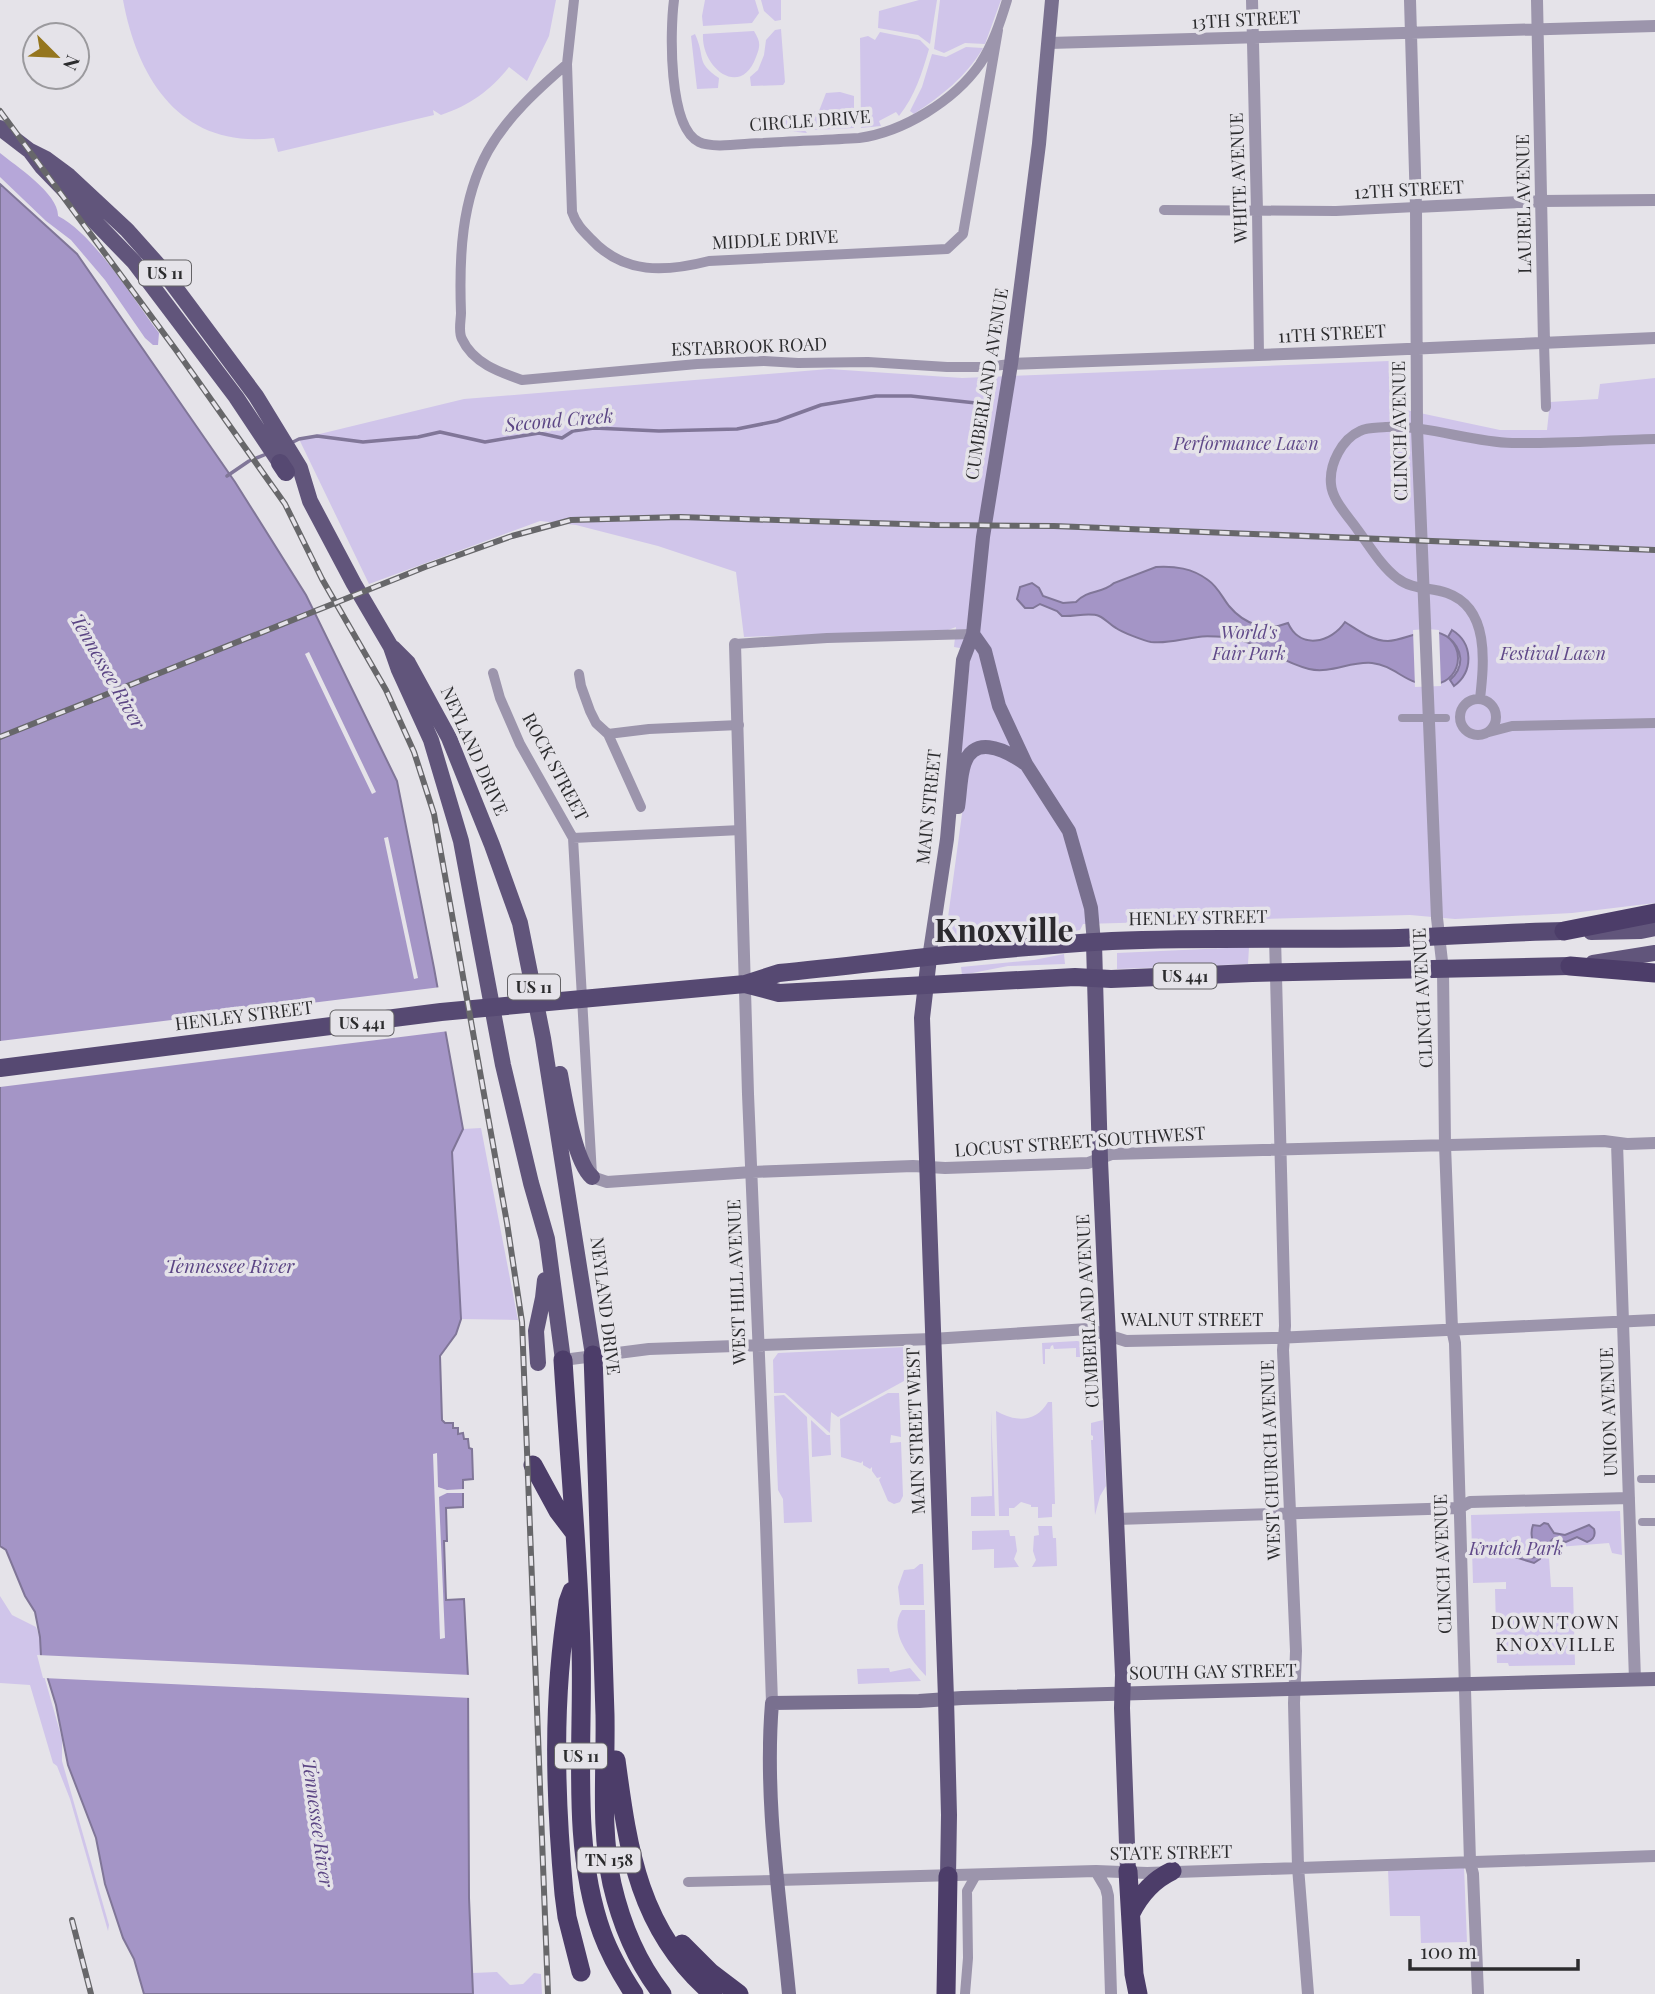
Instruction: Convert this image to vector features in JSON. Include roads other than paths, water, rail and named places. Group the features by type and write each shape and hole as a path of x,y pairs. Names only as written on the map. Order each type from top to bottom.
{"highway":[{"path":"1564,931 1655,914"},
{"name":"HENLEY STREET","path":"0,1068 441,1012 745,984 779,973 999,949 1275,937 1438,936 1564,931"},
{"name":"HENLEY STREET","path":"745,984 779,993 1075,977 1094,979 1570,966"},
{"path":"1570,966 1655,973"},
{"name":"NEYLAND DRIVE","path":"593,1355 605,1715 604,1817 611,1881 629,1939 662,1994"},
{"name":"NEYLAND DRIVE","path":"563,1360 581,1647 583,1822 590,1891 602,1935 634,1994"},
{"path":"533,1465 558,1511 575,1533"},
{"path":"577,1576 568,1602 561,1643 556,1741 564,1894 569,1926 582,1972"},
{"name":"US 11","path":"605,1715 614,1751 626,1834 640,1885 664,1939 680,1961 713,1994"},
{"path":"1128,1871 1134,1973 1138,1994"},
{"path":"1131,1913 1142,1895 1172,1871"},
{"path":"947,1994 948,1876"},
{"path":"640,1885 657,1914 680,1942 710,1972 739,1994"},
{"name":"US 11","path":"602,1935 608,1970 621,1994"}],"main road":[{"name":"CUMBERLAND AVENUE","path":"1052,0 1011,364 983,537 973,635 985,651 999,706 1026,764 1069,831 1091,908 1107,1336 1117,1519 1128,1871"},
{"name":"NEYLAND DRIVE","path":"0,128 30,151 42,167 134,262 266,427 391,647 431,740 461,841 503,1065 547,1239 563,1360"},
{"name":"MAIN STREET","path":"925,985 947,839 963,660 973,635"},
{"name":"NEYLAND DRIVE","path":"391,647 408,663 449,738 492,845 525,942 550,1075 593,1355"},
{"name":"CUMBERLAND AVENUE","path":"947,839 956,817 967,757 977,749 994,747 1009,752 1026,764"},
{"name":"HENLEY STREET","path":"1564,931 1642,931 1655,928"},
{"path":"525,942 542,980 565,1103 582,1163 592,1177"},
{"name":"HENLEY STREET","path":"1570,966 1655,953"},
{"name":"MAIN STREET WEST","path":"925,985 922,1018 946,1699 948,1876"},
{"path":"538,1363 536,1331 545,1282 542,1262 547,1239"},
{"name":"SOUTH GAY STREET","path":"772,1703 1655,1679"},
{"name":"WEST HILL AVENUE","path":"772,1703 770,1771 789,1994"}],"street":[{"name":"MIDDLE DRIVE","path":"574,0 567,64 572,212 577,223 598,247 620,261 640,268 659,270 709,261 947,248 963,234 998,30"},
{"name":"CIRCLE DRIVE","path":"674,0 671,32 680,119 692,137 704,144 859,138 892,130 928,112 949,96 979,66 998,30 1007,0"},
{"name":"WHITE AVENUE","path":"1252,0 1259,355"},
{"name":"CLINCH AVENUE","path":"1410,0 1416,207 1419,498 1438,936 1443,970 1445,1145 1452,1329 1455,1343 1470,1862 1473,1874 1478,1994"},
{"name":"LAUREL AVENUE","path":"1536,0 1546,407"},
{"name":"13TH STREET","path":"1049,43 1655,26"},
{"name":"ESTABROOK ROAD","path":"567,64 511,120 489,149 477,174 468,203 459,272 460,338 477,358 497,371 522,380 697,364 764,361 867,362 947,367 1011,364"},
{"name":"12TH STREET","path":"1164,210 1336,211 1541,201 1655,200"},
{"name":"11TH STREET","path":"1011,364 1655,338"},
{"path":"1480,699 1482,652 1477,618 1469,608 1446,592 1416,588 1395,578 1340,506 1331,482 1335,460 1344,443 1369,428 1417,428 1509,443 1655,439"},
{"path":"735,644 827,638 973,635"},
{"name":"WEST HILL AVENUE","path":"735,644 772,1703"},
{"name":"ROCK STREET","path":"493,673 500,698 520,744 573,838"},
{"path":"579,674 590,711 608,734 641,807"},
{"path":"1525,727 1507,720 1493,706 1480,699 1466,704 1460,715 1463,727 1472,734 1483,735 1504,727 1525,727 1655,723"},
{"path":"1489,732 1497,717 1493,706"},
{"path":"1402,718 1446,718"},
{"path":"608,734 649,729 738,725"},
{"path":"592,1177 573,838 741,830"},
{"name":"WEST CHURCH AVENUE","path":"1275,937 1289,1513 1294,1582 1298,1867 1307,1987"},
{"name":"LOCUST STREET SOUTHWEST","path":"592,1177 607,1182 752,1172 1088,1163 1112,1154 1282,1148 1604,1141 1655,1143"},
{"name":"UNION AVENUE","path":"1617,1143 1635,1680"},
{"name":"WALNUT STREET","path":"563,1360 640,1349 932,1339 1088,1329 1126,1341 1284,1338 1655,1320"},
{"path":"1641,1479 1655,1479"},
{"path":"1117,1519 1459,1508 1470,1502 1629,1498"},
{"path":"1642,1522 1655,1522"},
{"name":"STATE STREET","path":"688,1882 1096,1871 1147,1873 1655,1856"},
{"path":"1096,1871 1108,1896 1111,1994"},
{"path":"965,1994 968,1958 967,1891 976,1875"}],"water":[{"name":"Tennessee River","path":"0,184 77,254 235,482 306,595 397,781 463,1129 452,1152 461,1319 456,1334 440,1356 442,1420 445,1423 453,1423 453,1428 458,1428 458,1434 463,1433 464,1439 468,1439 469,1448 472,1449 473,1479 463,1480 463,1507 446,1508 447,1541 444,1541 446,1600 464,1599 468,1677 469,1898 473,1994 144,1994 134,1959 123,1938 105,1884 96,1838 68,1765 56,1705 41,1656 35,1612 25,1596 6,1550 0,1546"},
{"path":"1156,567 1190,570 1211,583 1241,618 1256,625 1272,627 1288,623 1293,632 1308,640 1324,639 1345,622 1365,635 1382,641 1427,632 1443,634 1456,648 1456,667 1445,681 1436,684 1417,683 1389,668 1372,663 1325,670 1309,669 1236,639 1205,636 1151,642 1123,632 1099,616 1062,616 1040,604 1025,608 1017,599 1020,587 1032,583 1039,588 1043,596 1063,603 1076,602 1085,595"},
{"path":"1452,630 1464,642 1468,657 1465,673 1454,686 1450,680 1458,669 1460,658 1457,647 1448,637"},
{"path":"1548,1524 1554,1533 1565,1535 1589,1525 1594,1529 1594,1536 1587,1542 1577,1537 1566,1542 1553,1539 1541,1550 1540,1559 1534,1563 1506,1557 1497,1551 1500,1542 1505,1540 1522,1555 1535,1557 1538,1554 1532,1540 1533,1525 1540,1526"}],"waterway":[{"name":"Second Creek","path":"289,444 317,436 363,442 418,437 440,432 485,442 539,433 562,438 573,431 594,428 659,431 737,429 777,421 821,405 876,396 911,396 976,403"},
{"name":"Second Creek","path":"227,476 249,461 269,453"}],"railway":[{"path":"0,111 176,350 285,504 322,579 386,690 414,752 434,814 507,1223 522,1322 548,1994"},
{"path":"0,737 425,567 512,536 571,520 680,517 1054,526 1655,550"},
{"path":"72,1920 91,1994"}],"district":[{"name":"Knoxville","path":"1004,931"},
{"name":"DOWNTOWN KNOXVILLE","path":"1556,1633"}],"park label":[{"name":"Performance Lawn","path":"1246,444"},
{"name":"World's Fair Park","path":"1249,643"},
{"name":"Festival Lawn","path":"1553,654"},
{"name":"Krutch Park","path":"1516,1549"}]}
